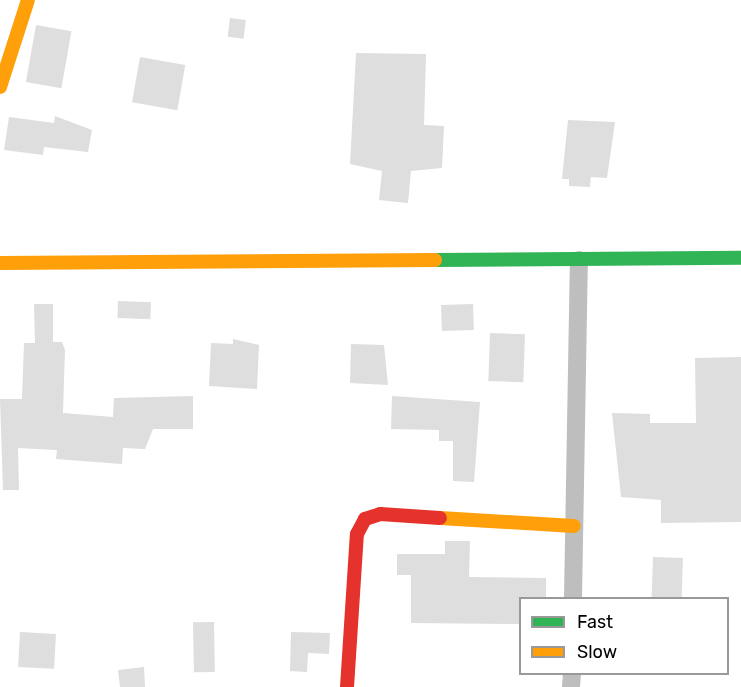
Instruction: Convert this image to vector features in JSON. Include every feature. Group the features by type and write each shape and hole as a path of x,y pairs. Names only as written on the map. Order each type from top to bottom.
{"street":[{"path":"0,87 28,0"},
{"path":"0,263 741,258"},
{"path":"573,597 579,260"},
{"path":"347,687 357,534 365,519 380,514 574,526"}],"building":[{"path":"230,18 246,20 244,39 228,37"},
{"path":"36,25 71,31 61,88 26,82"},
{"path":"356,53 426,54 424,125 444,126 442,168 411,171 408,203 379,200 382,171 350,164"},
{"path":"140,57 185,65 177,110 132,102"},
{"path":"55,116 92,130 88,152 44,147 43,155 4,150 9,117 54,123"},
{"path":"568,120 615,122 607,178 591,177 590,187 569,186 569,179 562,179"},
{"path":"118,301 151,302 150,319 117,318"},
{"path":"34,304 53,304 53,342 62,342 65,350 63,413 113,417 114,398 193,396 193,429 153,429 145,449 123,448 122,464 56,459 57,450 18,448 19,490 3,490 0,399 22,399 24,343 35,343"},
{"path":"473,304 474,330 442,331 441,305"},
{"path":"490,333 525,334 523,382 488,381"},
{"path":"233,339 259,345 257,389 209,386 211,343 233,344"},
{"path":"351,344 384,345 388,385 350,383"},
{"path":"741,357 741,522 661,523 661,500 621,497 612,413 650,414 650,423 696,423 695,358"},
{"path":"392,396 480,402 474,482 453,481 453,441 439,441 439,430 391,429"},
{"path":"445,541 470,541 469,577 546,578 546,597 519,597 519,624 411,623 411,575 397,575 397,554 445,554"},
{"path":"653,557 683,558 682,597 652,597"},
{"path":"193,622 214,622 215,672 194,672"},
{"path":"20,632 56,634 54,669 18,667"},
{"path":"291,632 330,633 329,654 308,653 307,672 290,671"},
{"path":"144,667 145,687 120,687 118,670"}],"traffic: fast":[{"path":"435,260 741,258"}],"traffic: slow":[{"path":"0,87 28,0"},
{"path":"0,263 435,260"},
{"path":"440,518 574,526"}],"traffic: jam":[{"path":"347,687 357,534 365,519 380,514 440,518"}]}
